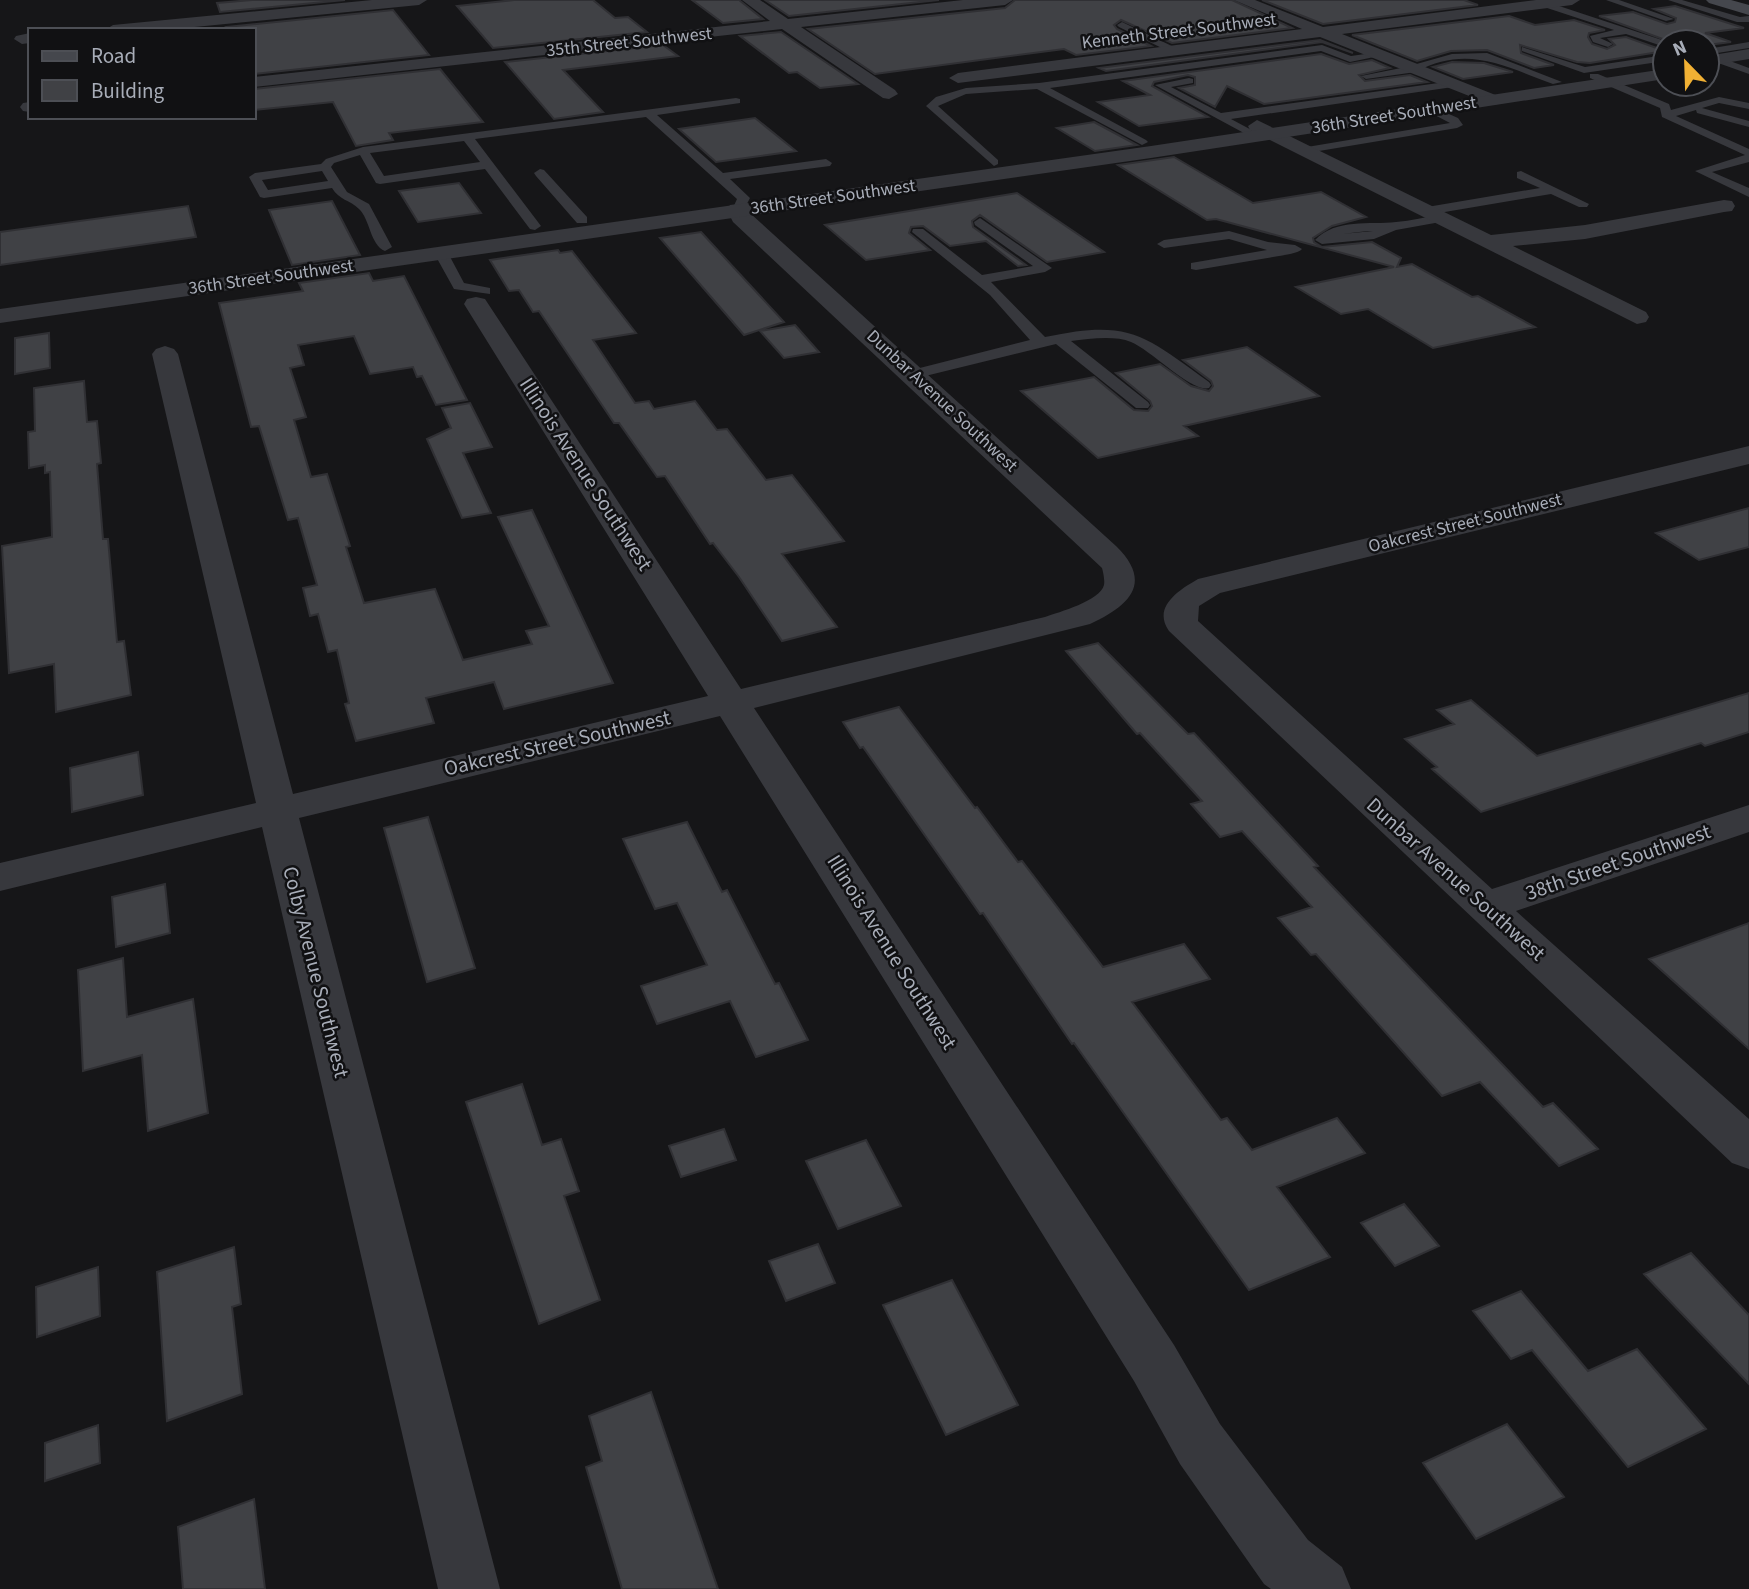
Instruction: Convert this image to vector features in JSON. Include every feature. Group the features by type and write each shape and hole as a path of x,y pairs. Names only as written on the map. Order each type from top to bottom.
{"main road":[{"path":"1714,0 1745,7"}],"street":[{"path":"133,28 419,0"},
{"path":"750,0 889,94"},
{"name":"35th Street Southwest","path":"256,82 1005,0"},
{"path":"1242,0 1379,55 1419,67 1484,97"},
{"name":"Kenneth Street Southwest","path":"958,78 1572,0"},
{"path":"1722,62 1749,54"},
{"name":"36th Street Southwest","path":"0,316 441,253 994,162 1431,109 1557,82 1651,68"},
{"name":"36th Street Southwest","path":"0,301 582,219 741,204 1257,131 1484,97 1596,76 1651,74"},
{"path":"1257,131 1307,150 1637,317"},
{"name":"Dunbar Avenue Southwest","path":"741,204 741,217 1119,568 1121,583 1111,602"},
{"path":"1489,242 1584,232 1724,206"},
{"name":"Illinois Avenue Southwest","path":"481,298 733,703 1154,1363 1200,1444 1286,1562 1320,1589"},
{"name":"Colby Avenue Southwest","path":"165,354 469,1589"},
{"name":"Oakcrest Street Southwest","path":"1184,601 1209,586 1749,455"},
{"name":"Dunbar Avenue Southwest","path":"1184,601 1180,611 1181,624 1749,1149"},
{"name":"Oakcrest Street Southwest","path":"0,877 276,808 733,703 1004,636 1090,613 1111,602"},
{"name":"38th Street Southwest","path":"1487,906 1749,818"}],"lane":[{"path":"1610,0 1669,19"},
{"path":"1672,0 1740,20 1749,19"},
{"path":"1544,4 1651,40"},
{"path":"1122,25 1175,51"},
{"path":"1608,44 1596,40 1595,36 1623,32"},
{"path":"1722,62 1749,45"},
{"path":"994,162 931,106 937,99 960,93 1039,86 1322,48 1350,59"},
{"path":"1525,49 1665,106 1666,115"},
{"path":"1324,62 1379,55"},
{"path":"1419,67 1452,57 1487,56 1557,82"},
{"path":"1469,64 1501,61"},
{"path":"1596,76 1651,62"},
{"path":"1366,76 1419,67 1457,65"},
{"path":"1197,80 1160,85 1219,117 1257,131"},
{"path":"1219,117 1453,84"},
{"path":"1039,86 1142,142"},
{"path":"1666,115 1719,100 1749,106"},
{"path":"335,184 264,194 255,177 325,167 330,161 363,150 736,101"},
{"path":"1691,108 1749,124"},
{"path":"1307,150 1457,125 1454,120 1431,109"},
{"path":"649,113 721,177 741,204"},
{"path":"1666,115 1749,155"},
{"path":"467,137 535,226"},
{"path":"363,150 380,180 487,165"},
{"path":"1749,155 1701,170 1749,193"},
{"path":"721,177 827,163"},
{"path":"325,167 342,194 365,207 385,247"},
{"path":"540,173 582,219"},
{"path":"1521,175 1583,204"},
{"path":"1196,266 1295,249 1347,229 1394,226 1552,190"},
{"path":"979,280 1045,268 980,222"},
{"path":"918,232 995,292 1025,328 1051,341 1142,405"},
{"path":"1164,244 1229,235 1266,246 1295,249"},
{"path":"441,253 459,286 481,298"},
{"path":"912,374 1051,341 1097,335 1129,336 1146,344 1203,386"}],"building":[{"path":"252,0 345,0 220,12 217,3"},
{"path":"514,0 593,0 615,18 628,17 647,32 493,48 457,6"},
{"path":"692,0 739,0 763,19 723,23"},
{"path":"765,0 939,0 789,16"},
{"path":"1015,0 1232,0 1292,28 1172,43 1121,20 1114,25 1117,29 1151,46 1076,55 1064,49 875,74 808,29 1005,8"},
{"path":"1262,0 1464,0 1478,5 1323,24"},
{"path":"1675,6 1744,28 1721,31 1721,28 1651,28 1651,35 1599,16 1633,12 1667,24 1675,22 1676,18 1654,9"},
{"path":"393,10 429,55 256,74 256,28 226,27"},
{"path":"1509,16 1535,25 1574,20 1605,30 1589,33 1592,44 1607,49 1615,45 1609,39 1626,37 1651,46 1651,53 1590,63 1577,62 1520,45 1521,53 1554,65 1534,68 1487,50 1451,51 1417,61 1352,35"},
{"path":"781,32 858,84 820,88 797,72 789,73 740,36"},
{"path":"1320,40 1353,53 1322,42 1106,71 1099,68"},
{"path":"663,45 678,56 563,70 603,112 554,119 505,62"},
{"path":"1321,54 1349,64 1372,60 1390,68 1359,75 1365,81 1410,75 1427,82 1264,104 1227,86 1215,107 1179,88 1195,85 1195,77 1188,75 1154,82 1152,86 1208,117 1139,126 1098,102 1150,95 1123,81"},
{"path":"1452,62 1484,63 1513,72 1463,79 1433,67"},
{"path":"440,69 483,122 389,133 393,140 356,146 333,102 256,110 256,89"},
{"path":"755,118 796,151 716,162 679,129"},
{"path":"1094,122 1137,145 1095,151 1057,128"},
{"path":"1174,157 1253,203 1321,192 1366,217 1332,226 1313,238 1314,242 1322,247 1372,242 1401,258 1397,267 1412,264 1535,327 1433,348 1368,309 1341,314 1296,287 1394,267 1216,219 1207,220 1118,165"},
{"path":"459,183 481,213 418,222 399,191"},
{"path":"1017,193 1104,252 1047,262 980,215 972,221 973,227 1026,265 1018,266 986,241 950,246 923,226 911,227 909,233 930,250 866,260 825,225"},
{"path":"332,201 360,255 292,265 269,210"},
{"path":"188,206 196,237 0,265 0,232"},
{"path":"701,232 784,322 744,335 660,238"},
{"path":"558,250 560,253 572,251 636,333 593,340 635,403 649,401 654,409 695,401 717,430 727,429 766,480 792,475 844,541 782,554 837,627 782,641 739,577 713,543 710,544 665,476 657,477 619,423 614,423 539,311 533,312 519,290 509,291 490,260"},
{"path":"369,273 373,281 404,276 467,400 436,405 422,376 417,377 413,367 370,374 354,336 298,345 304,365 290,368 306,417 294,420 311,477 327,474 350,546 346,547 364,603 435,589 463,660 532,644 526,631 549,626 498,517 532,510 613,683 504,709 494,682 426,698 434,723 356,741 345,704 349,703 337,650 328,652 318,614 310,616 303,588 317,585 298,518 288,520 259,426 251,427 219,303 303,291 299,283"},
{"path":"795,325 819,352 784,358 760,331"},
{"path":"49,333 50,368 15,374 15,338"},
{"path":"1247,347 1319,396 1184,426 1198,436 1098,458 1021,391 1094,377 1134,410 1148,411 1152,406 1150,401 1116,373 1160,364 1191,386 1209,391 1213,386 1211,381 1183,360"},
{"path":"84,381 87,422 97,421 101,463 97,464 103,539 108,539 117,642 124,641 131,695 56,712 54,664 9,673 2,546 52,537 50,472 45,473 45,465 29,468 28,432 35,431 34,388"},
{"path":"470,403 492,447 463,453 491,513 462,518 427,439 451,428 442,408"},
{"path":"1749,508 1749,547 1699,560 1656,533"},
{"path":"1098,643 1188,734 1194,733 1318,866 1314,867 1543,1107 1553,1103 1598,1149 1559,1166 1480,1082 1442,1096 1316,954 1311,955 1278,918 1312,907 1242,831 1220,837 1191,804 1202,801 1140,733 1137,734 1066,651"},
{"path":"1749,693 1749,732 1705,746 1701,743 1481,812 1432,769 1437,767 1405,739 1454,724 1437,710 1471,700 1537,756"},
{"path":"899,707 975,808 977,807 1018,862 1022,861 1103,967 1184,944 1210,979 1132,1002 1221,1120 1227,1118 1252,1150 1337,1118 1365,1153 1277,1187 1330,1257 1249,1290 1074,1043 1072,1044 983,913 980,914 843,722"},
{"path":"138,752 143,795 72,812 70,768"},
{"path":"428,817 475,968 427,982 384,828"},
{"path":"687,822 722,892 727,890 775,984 779,983 808,1040 756,1057 730,1001 657,1024 641,986 707,965 677,903 655,909 623,839"},
{"path":"165,884 170,933 116,947 112,897"},
{"path":"1749,923 1749,1049 1649,959"},
{"path":"123,958 127,1017 193,999 208,1113 148,1131 142,1055 83,1071 78,970"},
{"path":"522,1084 542,1145 561,1139 579,1191 564,1196 600,1300 539,1324 466,1102"},
{"path":"724,1129 736,1160 681,1177 669,1146"},
{"path":"866,1140 901,1206 838,1229 806,1161"},
{"path":"1404,1204 1439,1246 1395,1266 1361,1223"},
{"path":"818,1244 835,1283 786,1301 769,1261"},
{"path":"234,1247 241,1304 232,1307 242,1394 167,1421 157,1272"},
{"path":"1691,1253 1749,1315 1749,1384 1644,1274"},
{"path":"98,1267 100,1316 37,1337 36,1287"},
{"path":"952,1280 1018,1405 946,1435 883,1305"},
{"path":"1521,1291 1588,1371 1637,1349 1706,1429 1628,1467 1532,1350 1511,1359 1473,1311"},
{"path":"651,1392 718,1589 622,1589 586,1467 602,1461 589,1416"},
{"path":"1507,1424 1564,1497 1476,1539 1423,1463"},
{"path":"98,1425 100,1463 45,1481 45,1443"},
{"path":"254,1499 265,1589 183,1589 178,1527"}]}
